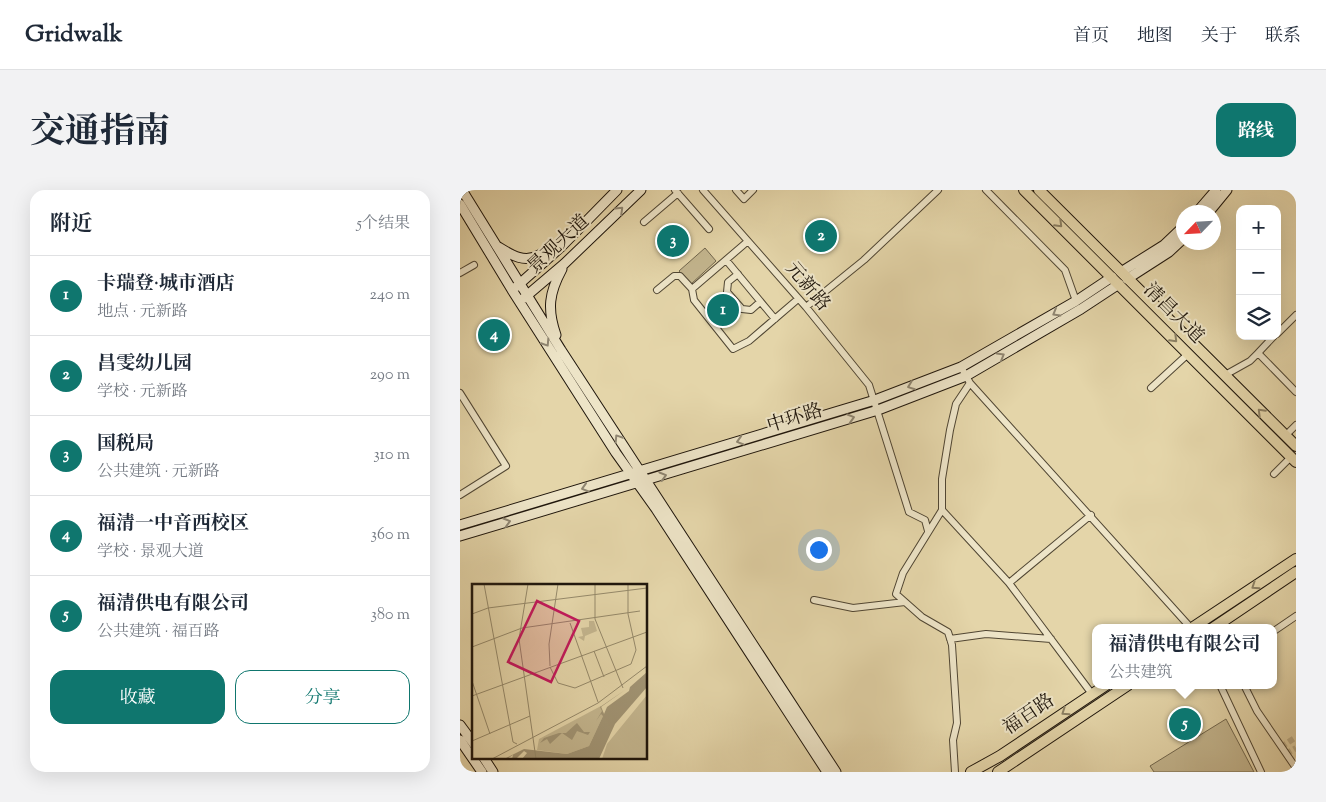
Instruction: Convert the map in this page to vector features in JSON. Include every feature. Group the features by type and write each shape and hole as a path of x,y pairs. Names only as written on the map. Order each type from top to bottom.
{"main road":[{"name":"清昌大道","path":"1024,190 1225,375 1296,446"},
{"name":"清昌大道","path":"1039,190 1188,354 1293,460"},
{"path":"1197,624 1296,559"},
{"path":"1219,624 1296,572"},
{"name":"福百路","path":"971,772 1000,756 1100,689"},
{"name":"福百路","path":"998,772 1122,689"}],"street":[{"path":"462,190 519,284 523,299 635,473 836,772"},
{"name":"景观大道","path":"512,290 560,247 617,190"},
{"name":"景观大道","path":"523,299 564,264 641,190"},
{"name":"元新路","path":"703,190 798,298 869,385 909,512 925,520 928,531"},
{"path":"736,190 744,199 753,190"},
{"path":"806,308 864,260 938,190"},
{"path":"986,190 1065,270 1076,301"},
{"path":"1203,205 1216,190"},
{"path":"1214,205 1226,190"},
{"path":"644,222 676,191 709,229"},
{"path":"460,204 512,290 523,299 561,350 635,473"},
{"name":"中环路","path":"460,536 878,410 968,380 1081,310 1120,278 1164,246 1176,234"},
{"path":"692,289 748,241"},
{"path":"495,245 519,258 538,256 550,247 560,247"},
{"name":"中环路","path":"460,525 874,400 961,367 1076,301 1169,252 1176,245"},
{"path":"726,260 775,319"},
{"path":"561,350 551,321 550,307 554,284 564,264"},
{"path":"460,273 474,265"},
{"path":"738,274 728,282 727,292 742,309 751,310 760,302"},
{"path":"657,290 674,276 680,276 692,289 694,300 733,349 749,341 798,298"},
{"path":"1281,330 1296,315"},
{"path":"1225,375 1250,360 1270,340"},
{"path":"1258,353 1296,392"},
{"path":"1151,388 1188,354"},
{"path":"961,367 968,380 1187,624"},
{"path":"955,772 953,740 957,723 952,645 948,632 922,617 896,594 903,573 942,510 942,479 950,430 956,404 968,380"},
{"path":"460,394 506,466 460,494"},
{"path":"1285,436 1296,426"},
{"path":"1274,474 1293,460"},
{"path":"642,482 827,772"},
{"path":"942,510 1009,583 1092,694"},
{"path":"1009,583 1091,515"},
{"path":"814,600 853,608 905,602"},
{"path":"1277,629 1296,616"},
{"path":"950,639 986,634 1051,639"},
{"path":"1222,689 1261,772"},
{"path":"1246,689 1257,711 1296,768"},
{"path":"460,725 472,741"},
{"path":"460,740 472,757"},
{"path":"474,760 482,772"},
{"path":"485,760 494,772"}],"shaded area":[{"path":"705,248 716,261 691,284 679,271"},
{"path":"1226,719 1254,772 1154,772 1150,766"}],"tunnel":[{"path":"1281,747 1296,737"},
{"path":"1286,754 1296,748"}],"place":[{"name":"昌雯幼儿园","path":"821,236"},
{"name":"国税局","path":"673,241"},
{"name":"卡瑞登·城市酒店","path":"723,310"},
{"name":"福清一中音西校区","path":"494,335"},
{"name":"福清供电有限公司","path":"1185,724"}]}
